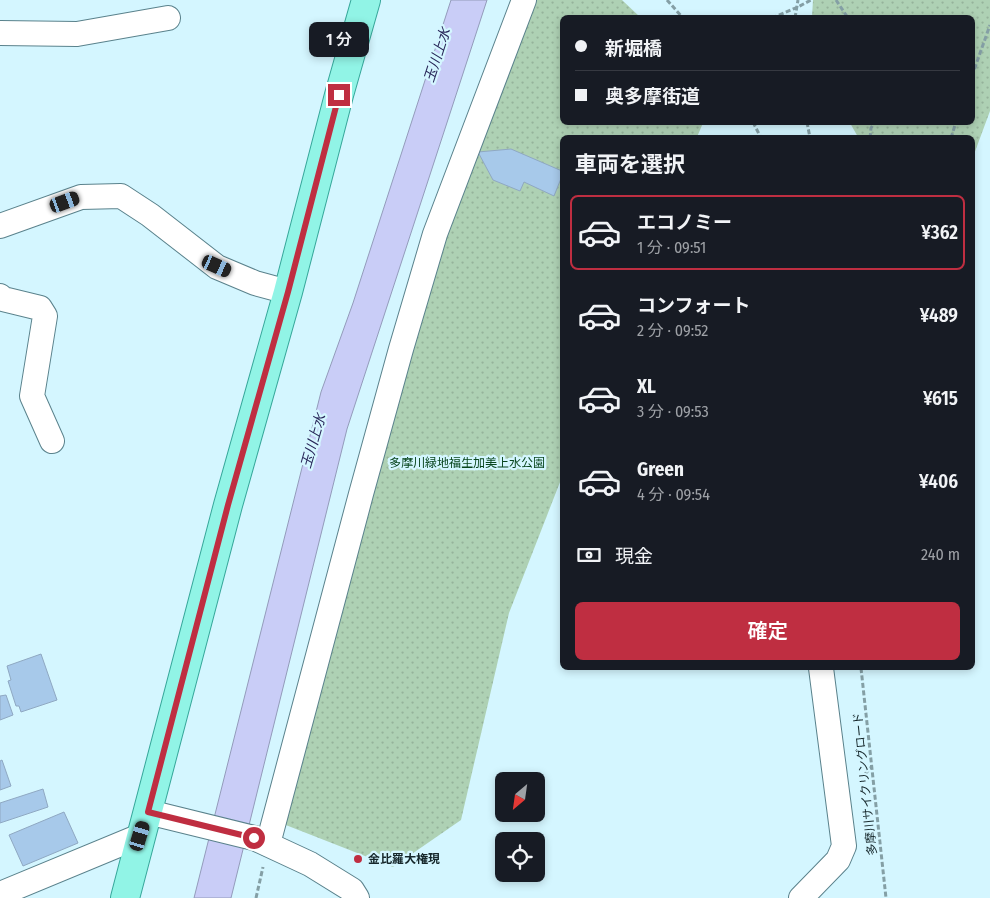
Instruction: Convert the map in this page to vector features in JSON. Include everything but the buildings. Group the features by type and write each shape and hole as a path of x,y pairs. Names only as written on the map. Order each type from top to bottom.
{"main road":[{"path":"125,898 152,821 228,505 288,292 336,104 366,0"}],"street":[{"path":"261,841 400,349 433,243 524,0"},
{"path":"0,33 77,34 168,18"},
{"path":"0,226 82,197 121,196 150,215 217,266 255,283 288,292"},
{"path":"0,296 2,299 40,308 45,316 32,396 52,441"},
{"path":"801,898 838,860 844,846 821,670"},
{"path":"0,894 152,821 261,841 319,869 352,890 357,898"}],"path":[{"path":"667,0 680,15"},
{"path":"796,15 798,0"},
{"path":"780,15 798,8 811,0"},
{"path":"836,0 846,15"},
{"path":"975,68 990,25"},
{"name":"多摩川サイクリングロード","path":"861,670 886,898"},
{"path":"256,898 261,841"}],"green space":[{"name":"多摩川緑地福生加美上水公園","path":"524,0 622,0 638,15 560,15 560,125 702,125 698,135 560,135 560,482 509,613 461,820 393,867 273,820 361,494"},
{"path":"813,0 990,0 990,111 975,152 975,135 857,135 851,125 975,125 975,15 812,15"}],"water":[{"name":"玉川上水","path":"451,0 487,0 347,429 231,898 194,898 321,392 353,303"}],"place":[{"name":"金比羅大権現","path":"358,859"}],"route":[{"path":"254,838 148,812 228,505 288,292 339,95"}]}
